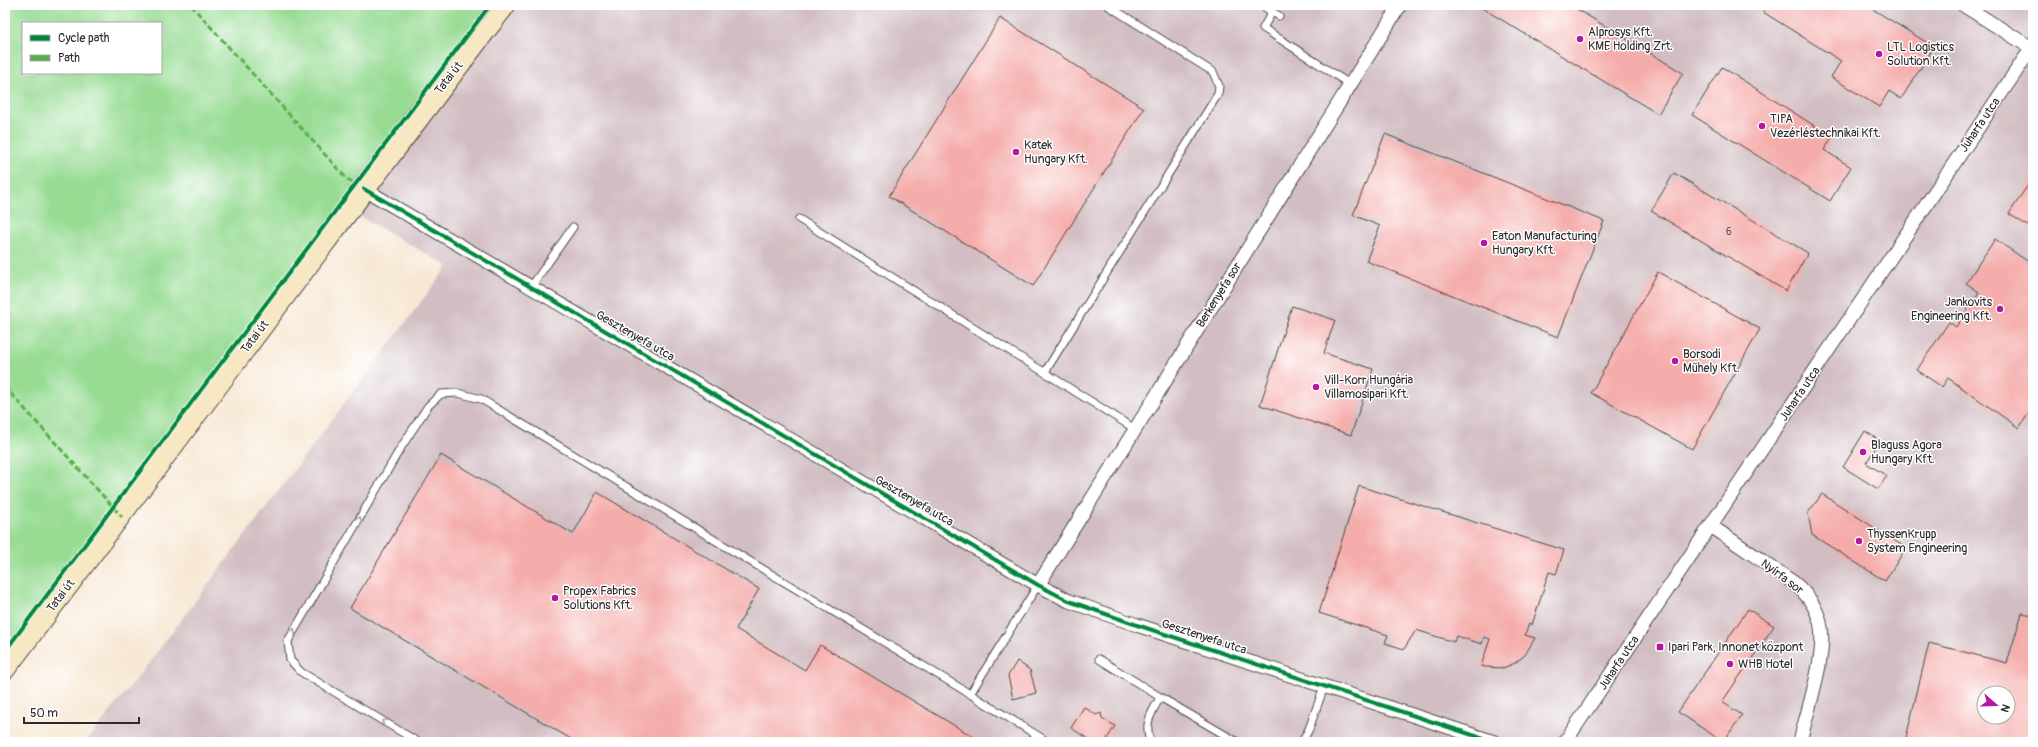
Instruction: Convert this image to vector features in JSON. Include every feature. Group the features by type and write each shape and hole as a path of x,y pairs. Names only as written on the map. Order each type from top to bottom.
{"street":[{"name":"Tatai út","path":"5,670 122,517 364,189 506,5"},
{"name":"Berkenyefa sor","path":"1038,585 1400,5"},
{"path":"1963,5 2033,48"},
{"name":"Juharfa utca","path":"1565,742 2033,48"},
{"name":"Gesztenyefa utca","path":"364,189 1038,585 1070,601 1324,687 1494,742"},
{"name":"Nyírfa sor","path":"1711,526 1804,591 1818,616 1822,642 1800,742"}],"lane":[{"path":"1045,372 1218,94 1219,86 1214,72 1108,5"},
{"path":"1261,5 1275,14 1263,28 1351,85"},
{"path":"799,219 1135,429"},
{"path":"531,287 572,227"},
{"path":"418,742 301,672 290,660 288,641 400,449 428,406 441,394 458,393 481,399 1048,742"},
{"path":"970,694 1038,585"},
{"path":"1099,659 1160,697 1238,742"},
{"path":"1302,742 1310,729 1324,687"},
{"path":"1150,742 1146,729 1150,716 1160,697"}],"shaded area":[{"path":"489,5 2033,5 2033,742 86,742 148,664 448,266 343,207 354,185"}],"green space":[{"path":"5,5 489,5 354,185 343,207 5,665"}],"building":[{"name":"Alprosys Kft. KME Holding Zrt.","path":"1477,5 1570,5 1683,73 1658,114"},
{"name":"LTL Logistics Solution Kft.","path":"1768,5 1866,5 1934,47 1901,99 1889,91 1879,107 1831,77 1841,61 1763,12"},
{"name":"Katek Hungary Kft.","path":"1000,18 1144,108 1033,286 889,196"},
{"name":"TIPA Vezérléstechnikai Kft.","path":"1722,67 1832,137 1824,150 1851,167 1830,201 1692,115"},
{"name":"Eaton Manufacturing Hungary Kft.","path":"1385,134 1604,221 1558,337 1366,261 1380,226 1353,215"},
{"path":"1674,173 1808,253 1786,291 1651,211"},
{"path":"2033,177 2033,229 2009,214"},
{"path":"1995,239 2033,265 2033,407 2019,428 1948,378 1942,387 1917,370 1949,322 1956,327 1979,292 1966,283"},
{"name":"Borsodi Műhely Kft.","path":"1658,272 1760,329 1692,449 1591,393"},
{"name":"Vill-Korr Hungária Villamosipari Kft.","path":"1292,306 1335,320 1324,353 1373,369 1351,435 1260,405"},
{"name":"Blaguss Agora Hungary Kft.","path":"1865,431 1880,441 1866,463 1887,476 1878,489 1843,467"},
{"name":"Propex Fabrics Solutions Kft.","path":"441,455 573,534 597,492 759,589 736,629 805,670 820,645 982,742 569,742 571,739 350,608"},
{"path":"1359,486 1564,550 1556,574 1549,572 1532,625 1529,623 1525,635 1535,638 1525,655 1515,663 1503,668 1481,666 1490,639 1484,637 1482,644 1456,636 1454,642 1416,630 1404,649 1385,643 1388,635 1319,613"},
{"name":"ThyssenKrupp System Engineering","path":"1822,494 1906,548 1885,581 1812,535 1808,513"},
{"name":"WHB Hotel","path":"1748,609 1774,626 1722,702 1742,715 1723,742 1678,712"},
{"path":"2022,613 2033,615 2033,742 1905,742 1929,643 2007,663"},
{"path":"1017,661 1030,670 1036,693 1013,699 1008,676"},
{"path":"1084,707 1096,715 1101,713 1102,718 1115,726 1105,742 1093,742 1071,728"}],"marked path":[{"path":"191,5 346,178 357,186"},
{"path":"5,387 122,517"}],"cycle path":[{"path":"5,651 490,5"},
{"path":"364,189 1038,585 1069,601 1137,625 1494,742"}],"place":[{"name":"Alprosys Kft. KME Holding Zrt.","path":"1580,39"},
{"name":"LTL Logistics Solution Kft.","path":"1879,54"},
{"name":"TIPA Vezérléstechnikai Kft.","path":"1762,126"},
{"name":"Katek Hungary Kft.","path":"1016,152"},
{"name":"Eaton Manufacturing Hungary Kft.","path":"1484,243"},
{"name":"Jankovits Engineering Kft.","path":"2000,309"},
{"name":"Borsodi Műhely Kft.","path":"1675,361"},
{"name":"Vill-Korr Hungária Villamosipari Kft.","path":"1316,387"},
{"name":"Blaguss Agora Hungary Kft.","path":"1863,452"},
{"name":"ThyssenKrupp System Engineering","path":"1859,541"},
{"name":"Propex Fabrics Solutions Kft.","path":"555,598"},
{"name":"Ipari Park, Innonet központ","path":"1660,647"},
{"name":"WHB Hotel","path":"1730,664"}]}
